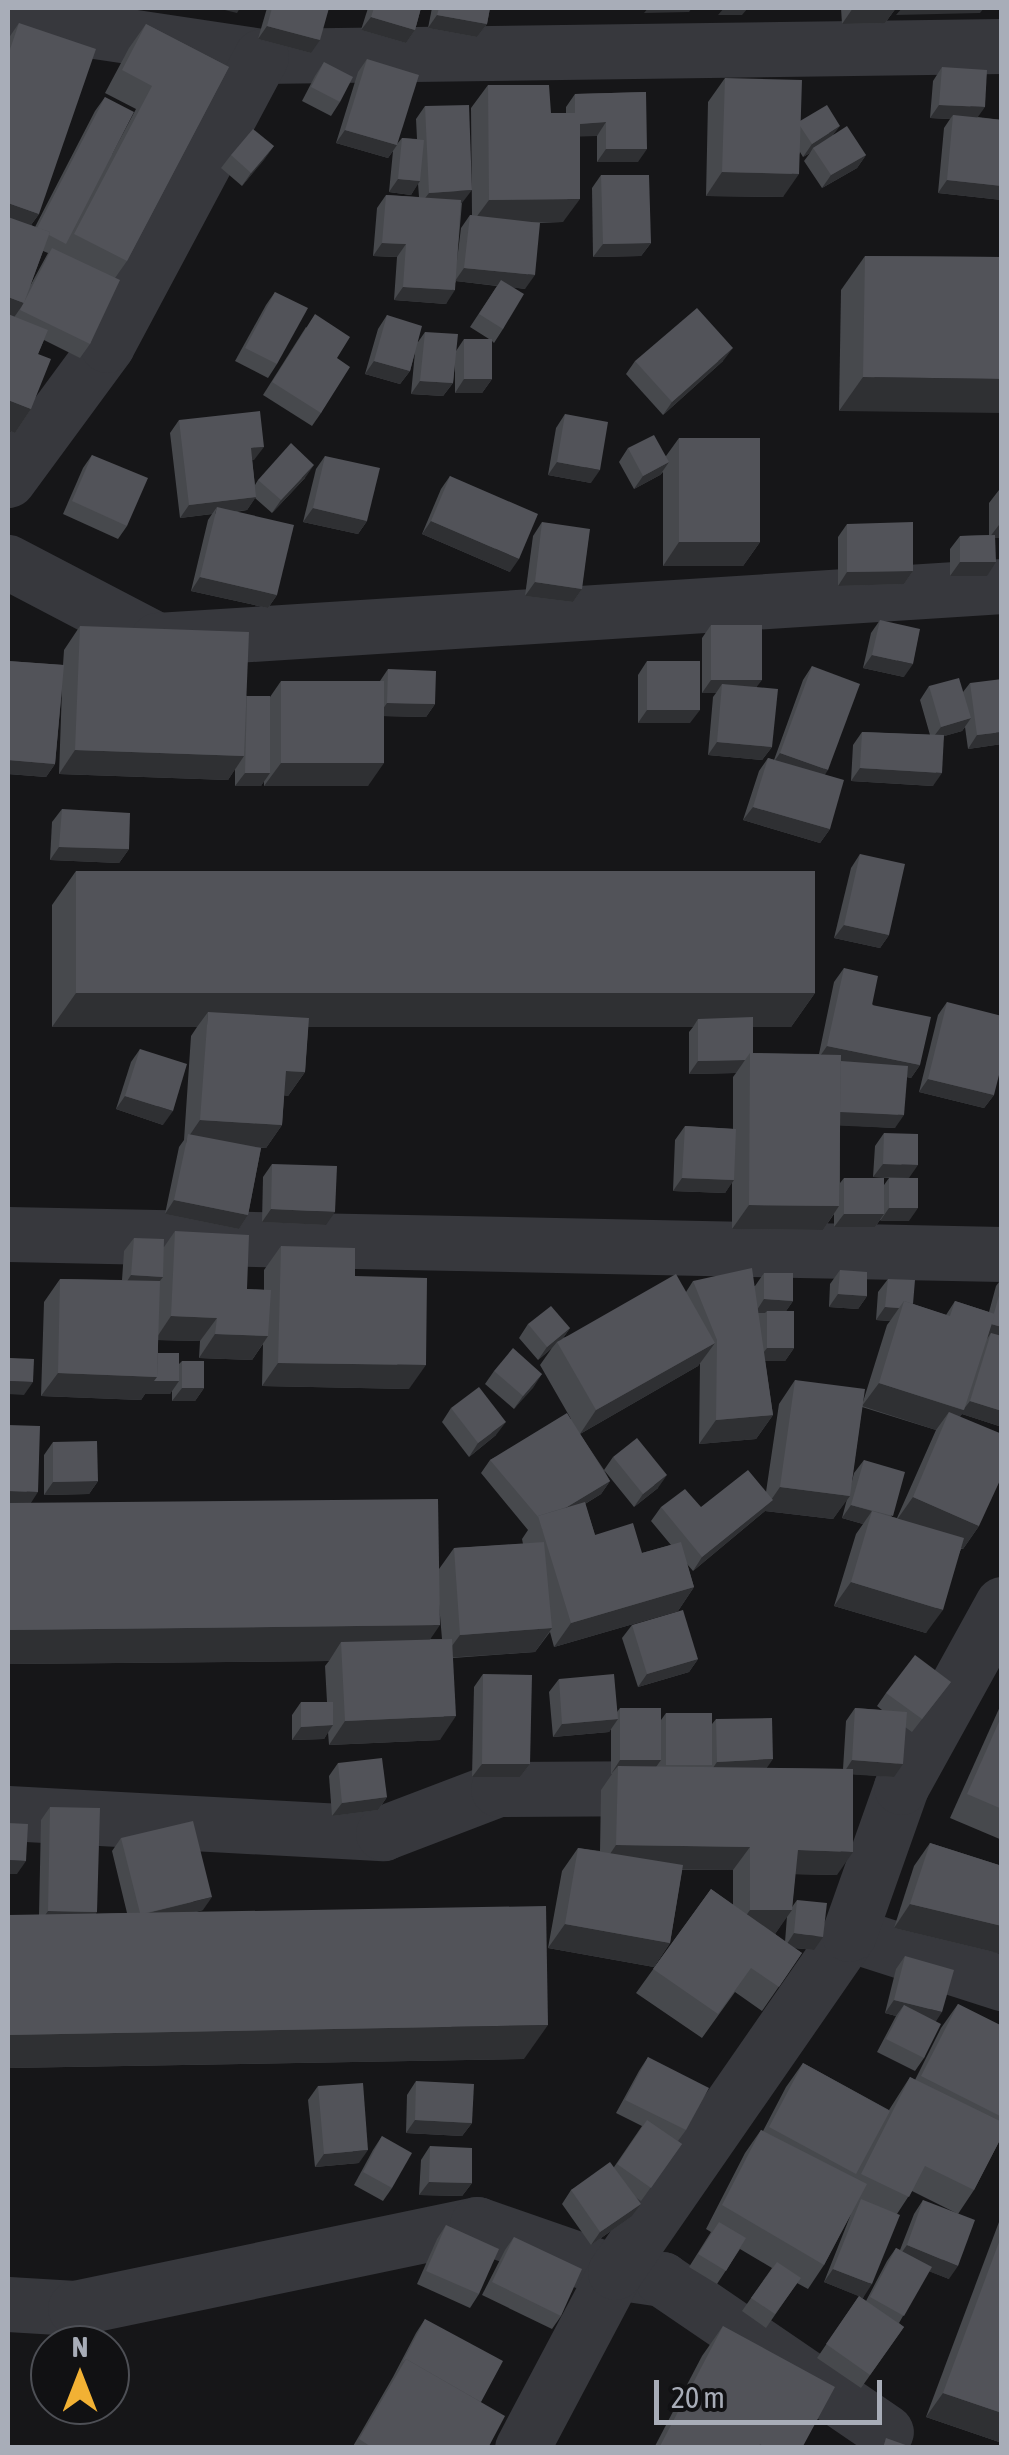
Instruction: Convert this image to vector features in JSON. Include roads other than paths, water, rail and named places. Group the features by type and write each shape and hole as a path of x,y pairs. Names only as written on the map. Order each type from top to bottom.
{"street":[{"path":"8,18 260,56 501,30 1002,46"},
{"path":"8,480 107,345 260,56"},
{"path":"8,562 157,640 1002,586"},
{"path":"8,1234 1002,1254"},
{"path":"522,2448 615,2272 849,1934 901,1788 1002,1604"},
{"path":"8,1813 383,1832 498,1789 728,1788"},
{"path":"844,1788 901,1788"},
{"path":"849,1934 1002,1983"},
{"path":"8,2304 75,2308 478,2224 615,2272 662,2279 886,2432"}]}
